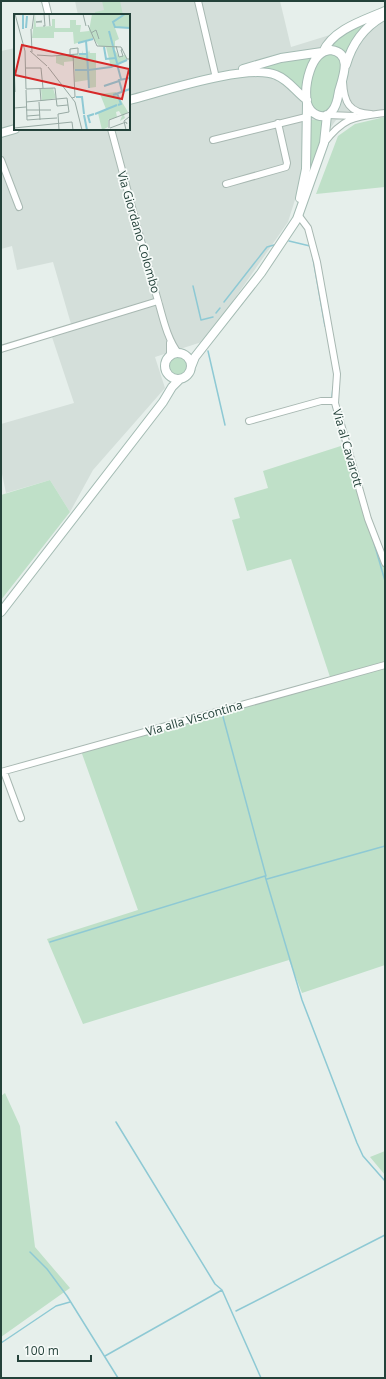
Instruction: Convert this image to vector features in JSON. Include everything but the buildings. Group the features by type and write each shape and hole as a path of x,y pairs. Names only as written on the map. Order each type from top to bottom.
{"main road":[{"path":"287,235 296,213 304,180 307,155 307,86 310,72 317,58 323,52 327,44 346,28 385,10"},
{"path":"130,100 220,77 254,71 270,73 286,80 307,101 310,110 314,114 321,116 327,115 335,107 352,49 362,32 374,21 385,15"},
{"path":"220,77 271,60 333,50 340,54 345,61 344,74"},
{"path":"1,612 173,386 180,379 188,375 194,357 211,339 261,273 287,235 299,216 324,143 327,115"},
{"path":"1,133 14,129"},
{"path":"162,402 168,384 165,365 170,357 192,351 211,339"},
{"path":"180,354 189,359 191,367"},
{"path":"167,373 173,378 180,379"}],"street":[{"path":"45,1 48,13"},
{"path":"198,1 220,77"},
{"path":"344,74 344,96 348,105 366,114 384,113"},
{"path":"324,143 342,123 384,113"},
{"path":"327,115 368,116"},
{"path":"213,140 306,116"},
{"path":"226,184 286,167 287,163 278,123"},
{"name":"Via Giordano Colombo","path":"111,130 158,301 169,335 171,347 170,357"},
{"path":"1,160 19,207"},
{"name":"Via al Cavarott","path":"299,216 308,228 317,262 337,374 335,401 368,519 385,563"},
{"path":"1,349 158,301"},
{"name":"Via Giordano Colombo","path":"169,335 180,354"},
{"path":"249,421 321,401 335,401"},
{"name":"Via alla Viscontina","path":"21,818 3,772 385,665"}],"shaded area":[{"path":"75,1 280,1 291,47 359,26 385,13 385,111 336,120 304,165 288,222 205,341 155,357 165,388 93,470 70,512 50,480 6,493 1,469 1,424 74,403 52,337 163,303 151,269 145,271 154,299 71,324 53,262 17,270 12,246 1,249 1,51 14,48 14,130 130,130 130,14 78,14"}],"green space":[{"path":"102,1 120,1 123,14 96,14 95,12 104,10"},
{"path":"372,19 346,53 334,46 333,44 340,36"},
{"path":"335,53 343,64 332,108 323,113 311,108 311,80 316,67 324,54"},
{"path":"315,55 302,92 289,78 264,67"},
{"path":"385,117 385,187 316,194 338,136 355,124"},
{"path":"329,119 313,164 311,164 311,120"},
{"path":"178,357 184,360 187,366 184,372 178,375 172,372 169,366 172,360"},
{"path":"347,444 367,519 385,567 385,662 330,677 291,559 247,571 232,520 240,518 234,498 268,488 263,471"},
{"path":"50,480 70,512 1,600 1,495"},
{"path":"385,667 385,965 302,993 289,960 83,1024 47,939 138,910 81,751"},
{"path":"5,1093 20,1126 35,1247 70,1288 1,1337 1,1096"},
{"path":"385,1151 385,1175 370,1157"}],"waterway":[{"path":"289,241 310,246"},
{"path":"224,302 267,247 274,245"},
{"path":"312,253 325,326"},
{"path":"193,286 201,320 213,317"},
{"path":"216,313 220,308"},
{"path":"208,351 225,425"},
{"path":"332,397 333,387"},
{"path":"333,406 336,416"},
{"path":"372,536 385,581"},
{"path":"222,713 266,876"},
{"path":"267,879 385,846"},
{"path":"50,942 265,876 302,1000 357,1143 363,1156 385,1181"},
{"path":"116,1122 215,1284 222,1290"},
{"path":"236,1311 385,1235"},
{"path":"30,1252 47,1269 67,1296 118,1378"},
{"path":"105,1356 222,1290 261,1378"},
{"path":"1,1343 56,1306 70,1302"}]}
